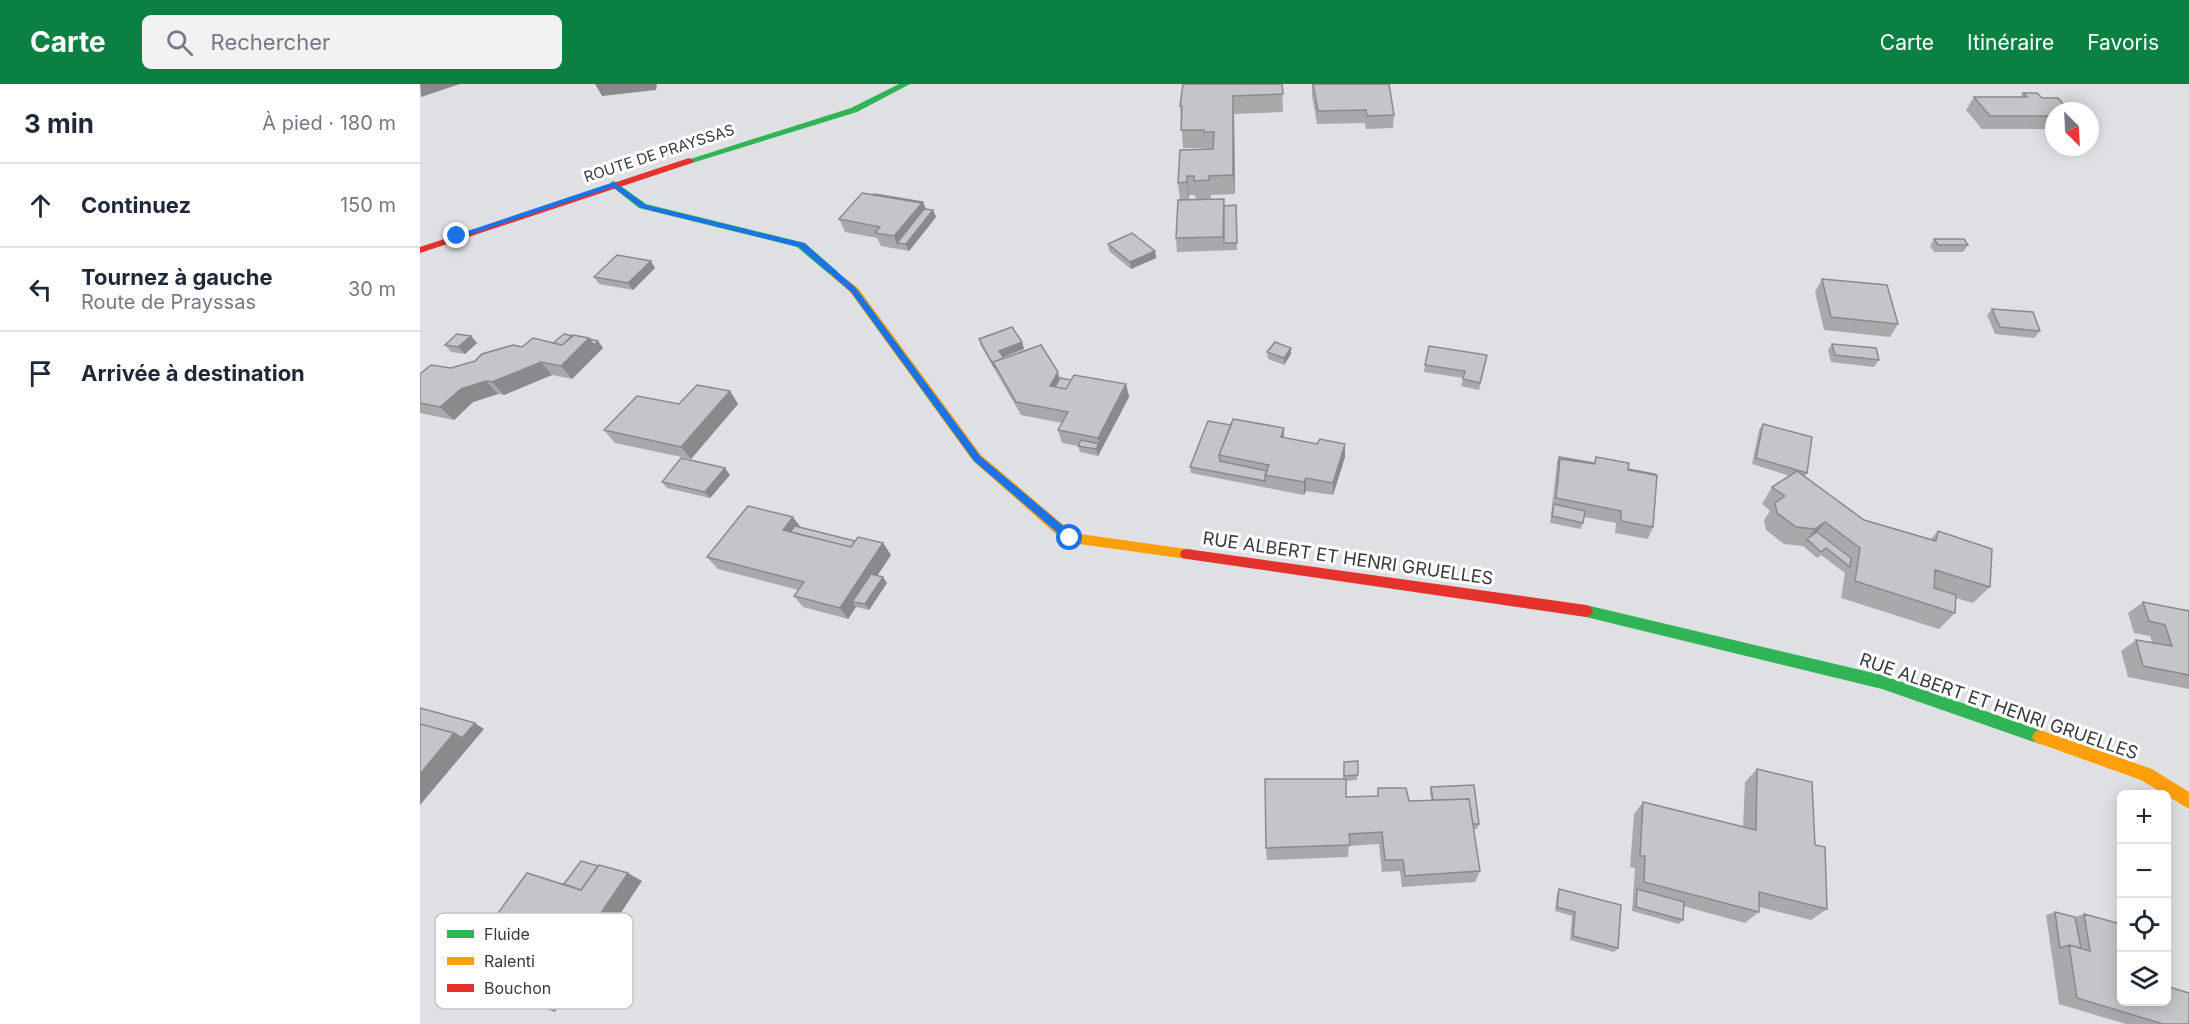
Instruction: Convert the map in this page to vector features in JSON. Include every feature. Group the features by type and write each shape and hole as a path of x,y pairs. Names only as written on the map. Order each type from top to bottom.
{"street":[{"name":"ROUTE DE PRAYSSAS","path":"420,250 614,184 854,110 906,84"},
{"name":"RUE ALBERT ET HENRI GRUELLES","path":"614,184 643,206 801,245 854,290 977,458 1070,538 1581,610 1882,682 2146,774 2189,801"}],"building":[{"path":"1183,84 1282,84 1283,94 1233,96 1233,175 1209,176 1209,180 1194,181 1194,176 1187,176 1187,182 1178,183 1180,150 1213,149 1214,132 1181,130 1182,106 1180,106"},
{"path":"1313,84 1389,84 1394,115 1367,116 1366,110 1318,111"},
{"path":"2023,93 2037,93 2042,98 2058,98 2061,102 2045,102 2045,116 1990,116 1974,97 2027,97"},
{"path":"862,193 922,203 894,236 875,233 880,227 839,219"},
{"path":"874,194 923,202 922,204"},
{"path":"1224,199 1223,237 1176,238 1178,200"},
{"path":"1236,205 1237,243 1224,243 1224,206"},
{"path":"924,209 933,210 906,244 897,243"},
{"path":"1132,233 1155,251 1130,262 1108,244"},
{"path":"1934,239 1964,239 1968,245 1938,245"},
{"path":"617,255 651,261 628,283 594,277"},
{"path":"1822,279 1887,285 1898,324 1831,317"},
{"path":"1992,309 2033,312 2040,331 2000,327"},
{"path":"1012,327 1022,342 999,351 1004,358 993,362 995,368 979,339"},
{"path":"457,334 471,336 458,347 445,345"},
{"path":"564,334 573,336 562,345 553,343"},
{"path":"573,335 589,338 561,366 541,362 492,382 486,381 461,389 440,407 420,403 420,374 431,365 451,368 475,361 482,354 513,345 522,347 533,338 562,345"},
{"path":"1275,342 1291,348 1284,358 1267,352"},
{"path":"1832,344 1876,348 1879,360 1835,355"},
{"path":"1041,345 1058,372 1050,386 1066,389 1074,375 1126,384 1098,438 1058,430 1068,412 1016,402 993,362"},
{"path":"1429,346 1487,355 1480,383 1463,379 1465,371 1425,365"},
{"path":"1060,378 1071,380 1066,389 1055,387"},
{"path":"697,385 730,391 681,447 604,430 637,396 679,404"},
{"path":"1233,419 1284,428 1281,437 1317,444 1320,439 1345,444 1333,483 1306,478 1304,482 1265,475 1269,465 1219,455"},
{"path":"1208,421 1231,425 1219,455 1220,461 1267,471 1265,481 1190,467"},
{"path":"1763,424 1812,437 1807,473 1756,458"},
{"path":"1081,440 1099,444 1096,449 1078,446"},
{"path":"1559,457 1594,463 1560,459 1558,465"},
{"path":"1596,457 1629,463 1628,470 1657,475 1653,527 1621,521 1621,511 1556,498 1560,459 1595,464"},
{"path":"681,458 725,468 705,492 662,482"},
{"path":"1628,470 1655,474 1655,475"},
{"path":"1797,471 1864,520 1936,541 1938,531 1992,549 1990,587 1935,570 1934,588 1956,595 1955,613 1855,581 1860,548 1825,522 1815,529 1796,527 1777,513 1775,503 1785,496 1772,487"},
{"path":"1554,504 1585,511 1583,523 1552,516"},
{"path":"748,506 793,517 783,530 851,547 858,537 883,543 840,608 794,596 804,582 707,557"},
{"path":"795,526 855,541 851,547 790,532"},
{"path":"1817,532 1851,558 1850,567 1826,548 1821,552 1807,539"},
{"path":"871,574 883,577 865,604 852,602"},
{"path":"2143,602 2189,611 2189,675 2143,666 2136,640 2172,646 2165,625 2149,621"},
{"path":"420,708 475,723 462,738 454,733 420,724"},
{"path":"420,724 454,733 420,774"},
{"path":"1358,761 1358,775 1344,776 1344,762"},
{"path":"1757,769 1812,782 1815,845 1825,847 1827,909 1759,892 1759,912 1644,882 1645,856 1640,856 1643,802 1756,830"},
{"path":"1265,779 1346,779 1346,797 1378,796 1378,788 1406,788 1409,801 1469,799 1480,871 1405,876 1403,860 1385,860 1382,832 1349,834 1350,845 1266,848"},
{"path":"1474,785 1479,824 1473,824 1469,799 1433,800 1431,787"},
{"path":"581,861 598,866 581,890 564,884"},
{"path":"599,865 628,873 601,913 498,913 527,873 581,890"},
{"path":"1559,889 1621,905 1618,948 1573,936 1575,912 1557,907"},
{"path":"1637,889 1684,902 1683,920 1636,907"},
{"path":"2055,912 2075,917 2081,948 2069,945 2060,948"},
{"path":"2084,914 2117,923 2117,1006 2171,1006 2171,988 2189,993 2189,1024 2163,1024 2077,998 2069,945 2090,951"}],"traffic: fast":[{"path":"689,161 854,110 906,84"},
{"path":"614,184 643,206 801,245 833,272"},
{"path":"1586,611 1882,682 2040,737"}],"traffic: slow":[{"path":"833,272 854,290 977,458 1070,538 1187,554"},
{"path":"2040,737 2146,774 2189,801"}],"traffic: jam":[{"path":"420,250 689,161"},
{"path":"1187,554 1586,611"}],"route":[{"path":"457,236 614,184 643,206 801,245 854,290 977,458 1070,538"}]}
